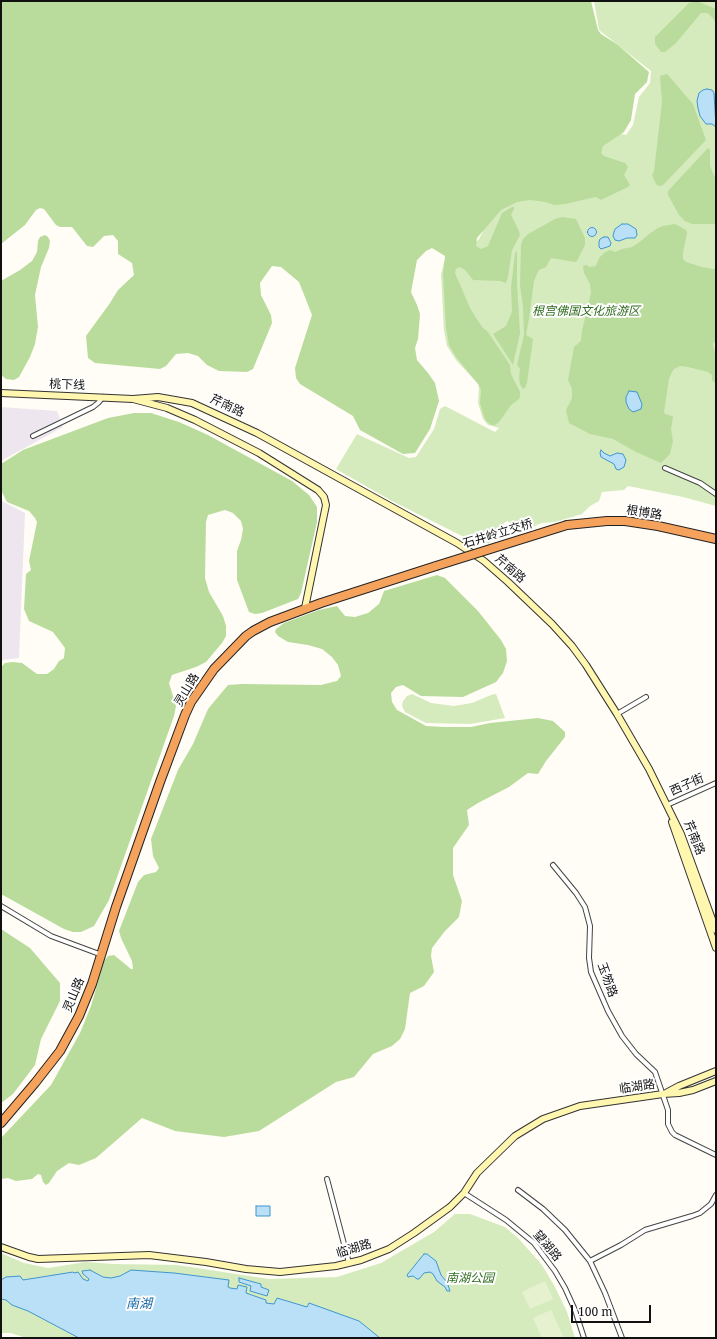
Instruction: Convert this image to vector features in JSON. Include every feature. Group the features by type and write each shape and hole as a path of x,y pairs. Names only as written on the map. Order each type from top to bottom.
{"highway":[{"name":"根博路","path":"567,524 625,521 658,526 716,539"},
{"name":"石井岭立交桥","path":"305,608 567,524"},
{"name":"灵山路","path":"1,1123 60,1051 79,1016 102,955 116,907 160,782 191,702 214,669 246,636 270,622 305,608"}],"main road":[{"name":"桃下线","path":"1,393 132,399"},
{"name":"芹南路","path":"132,399 158,397 192,403 257,433 457,543 484,561 508,582 552,624 572,646 618,714 649,769 681,834 716,930"},
{"path":"132,399 168,408 259,453 305,480 318,490 324,497 326,505 305,608"},
{"path":"667,805 676,835 716,948"},
{"path":"662,1094 716,1071"},
{"path":"662,1094 693,1090 716,1081"},
{"name":"临湖路","path":"1,1247 29,1257 38,1258 149,1255 269,1271 297,1271 350,1263 389,1249 450,1207 464,1193 477,1173 515,1136 543,1119 580,1106 662,1094"}],"street":[{"path":"33,436 93,407 103,397"},
{"path":"665,468 700,483 716,494"},
{"path":"618,714 646,697"},
{"name":"西子街","path":"667,805 716,783"},
{"name":"玉笏路","path":"553,866 576,892 585,907 590,926 589,958 591,972 608,1011 622,1036 636,1054 655,1072 668,1110 668,1124 672,1132 674,1135 716,1155"},
{"path":"1,906 51,936 102,955"},
{"path":"327,1180 350,1263"},
{"path":"518,1190 543,1209 565,1230 590,1262 606,1293 622,1338"},
{"name":"望湖路","path":"464,1193 506,1220 534,1243 555,1271 564,1288 575,1310 584,1338"},
{"path":"590,1262 645,1230 696,1215 711,1204 716,1195"}],"shaded area":[{"path":"1,407 57,411 63,427 1,461"},
{"path":"1,498 2,501 25,513 19,658 3,660 1,663"}],"green space":[{"path":"1,1 591,1 598,30 601,34 618,45 649,72 647,82 635,94 631,120 624,132 603,146 601,153 604,156 625,163 628,167 624,175 630,185 601,200 596,197 554,205 530,200 517,202 501,210 477,238 476,246 481,249 488,246 502,213 514,207 511,215 520,235 512,250 506,283 500,281 473,280 465,270 460,267 456,269 455,273 470,308 510,365 511,374 520,392 519,399 511,405 499,422 495,425 491,425 486,421 483,414 480,403 481,390 479,385 456,357 449,345 446,328 443,274 445,256 432,248 426,251 417,260 411,292 420,314 418,339 415,348 417,360 435,383 439,401 430,429 415,453 403,454 360,430 353,416 300,384 296,378 295,368 312,315 299,282 281,267 272,266 260,283 261,295 271,315 272,323 253,369 247,372 219,371 207,365 198,356 188,353 176,354 166,366 160,369 95,363 88,358 86,336 118,290 134,275 132,263 118,254 118,241 113,235 104,236 93,247 87,246 72,227 60,227 56,225 44,209 40,208 36,210 25,225 1,244"},
{"name":"根宫佛国文化旅游区","path":"594,1 716,1 716,506 683,497 628,486 624,490 602,492 599,501 590,506 582,514 555,522 542,523 524,530 507,521 495,530 489,544 479,538 476,543 392,501 336,469 357,434 409,458 416,457 434,429 440,409 445,406 495,432 499,428 488,425 483,419 478,403 478,384 456,360 447,346 444,331 441,275 444,262 472,246 479,239 498,203 608,130 626,135 633,125 639,97 650,83 651,71 599,30"},
{"path":"697,1 716,9 716,22 709,14 701,13 676,43 665,52 661,52 655,44 655,37 689,3"},
{"path":"667,74 693,104 706,140 663,185 659,186 656,184 652,175 654,171 662,102 660,76"},
{"path":"708,148 710,150 710,166 716,180 716,224 692,224 685,221 679,215 668,195 668,191"},
{"path":"562,217 576,219 585,238 585,245 577,261 575,262 551,258 546,267 539,270 537,274 534,281 526,335 533,339 527,383 523,389 519,378 520,369 517,365 524,335 523,307 520,285 521,245 523,239 528,234 555,219"},
{"path":"675,224 686,230 687,233 683,259 686,262 702,267 713,269 716,268 716,342 713,343 713,345 716,356 716,384 712,380 712,375 708,372 680,366 674,369 669,379 664,412 665,414 673,417 671,429 673,441 670,454 661,463 636,452 613,439 590,434 569,423 566,410 572,398 572,389 568,380 574,347 581,341 591,293 590,284 584,273 583,266 596,266 599,258 605,252 610,250 615,252 632,247 658,228"},
{"path":"45,235 50,241 49,248 41,267 35,295 38,327 35,344 19,377 14,380 6,379 1,375 1,281 32,261 37,252 40,237"},
{"path":"517,250 517,284 520,333 513,365 493,334 506,326 512,312 511,287 515,254"},
{"path":"134,413 151,413 179,422 208,435 292,481 309,495 317,507 317,522 301,593 298,599 262,613 255,614 249,612 237,580 237,551 243,529 241,521 233,513 225,510 208,515 206,522 205,578 209,592 223,616 226,626 226,636 206,662 172,675 169,683 176,706 174,716 109,900 94,926 81,932 73,932 64,929 1,894 1,667 5,663 22,663 37,674 47,674 54,669 59,661 64,658 65,648 53,632 29,621 24,609 26,574 31,570 29,561 37,522 29,511 7,502 1,490 1,464 23,450 108,418"},
{"path":"437,575 445,578 478,611 501,640 506,649 507,661 503,673 496,682 463,697 421,696 403,685 396,687 391,693 392,702 397,710 426,726 471,727 490,723 538,718 553,721 565,732 565,737 546,761 538,774 528,773 509,787 467,810 469,825 453,848 453,875 462,901 459,917 445,931 432,948 431,956 434,972 424,986 410,993 405,1029 400,1039 392,1046 373,1054 354,1077 336,1082 259,1131 224,1137 175,1131 142,1118 96,1158 79,1165 69,1163 57,1171 46,1185 43,1182 41,1175 38,1174 32,1179 16,1181 8,1178 1,1179 1,1138 51,1085 80,1033 91,1006 104,961 108,956 114,955 133,969 132,961 119,931 138,882 144,875 156,872 159,868 153,856 151,839 178,770 193,744 208,709 228,685 321,685 337,681 341,676 338,665 332,657 322,649 288,642 278,636 275,632 276,629 284,623 319,610 337,606 345,616 355,617 368,613 379,604 384,591"},
{"path":"412,694 431,703 454,706 472,703 496,694 505,718 470,724 426,723 405,712 402,706 403,701 407,696"},
{"path":"1,929 30,948 60,983 60,1001 41,1039 35,1065 13,1094 1,1103"},
{"name":"南湖公园","path":"455,1214 470,1214 505,1227 519,1239 542,1265 555,1287 567,1312 575,1338 26,1338 11,1333 1,1333 1,1253 24,1263 48,1268 86,1262 177,1265 269,1279 337,1277 381,1263 434,1232"},
{"path":"545,1281 553,1299 530,1309 522,1292"},
{"path":"551,1310 564,1338 542,1338 533,1318"}],"water":[{"path":"707,89 712,90 714,93 716,127 712,124 706,124 700,116 698,108 697,101 699,93"},
{"path":"622,224 628,224 636,229 637,235 635,238 627,238 619,241 615,240 613,236 615,229"},
{"path":"592,227 597,232 592,237 587,232"},
{"path":"608,237 611,243 610,246 601,249 599,247 599,242 600,239"},
{"path":"629,391 637,392 642,404 641,409 633,412 629,409 626,402 626,397"},
{"path":"601,450 610,456 617,453 623,454 626,460 624,467 619,470 616,469 614,464 601,457"},
{"path":"256,1206 270,1206 270,1216 256,1216"},
{"path":"424,1254 427,1254 436,1261 441,1275 447,1282 450,1291 447,1291 430,1272 424,1273 419,1279 413,1276 408,1277 407,1275"},
{"name":"南湖","path":"90,1270 103,1277 111,1278 120,1276 131,1270 174,1273 229,1280 228,1287 237,1289 238,1285 247,1287 246,1293 266,1300 266,1303 274,1304 277,1298 307,1307 309,1303 359,1321 380,1338 79,1338 28,1311 12,1305 6,1300 1,1299 1,1280 6,1277 20,1276 23,1280 78,1272 83,1279 88,1281 89,1279 83,1274 82,1271"},
{"path":"239,1278 261,1284 261,1287 269,1290 267,1296 250,1291 251,1286 239,1282"}]}
